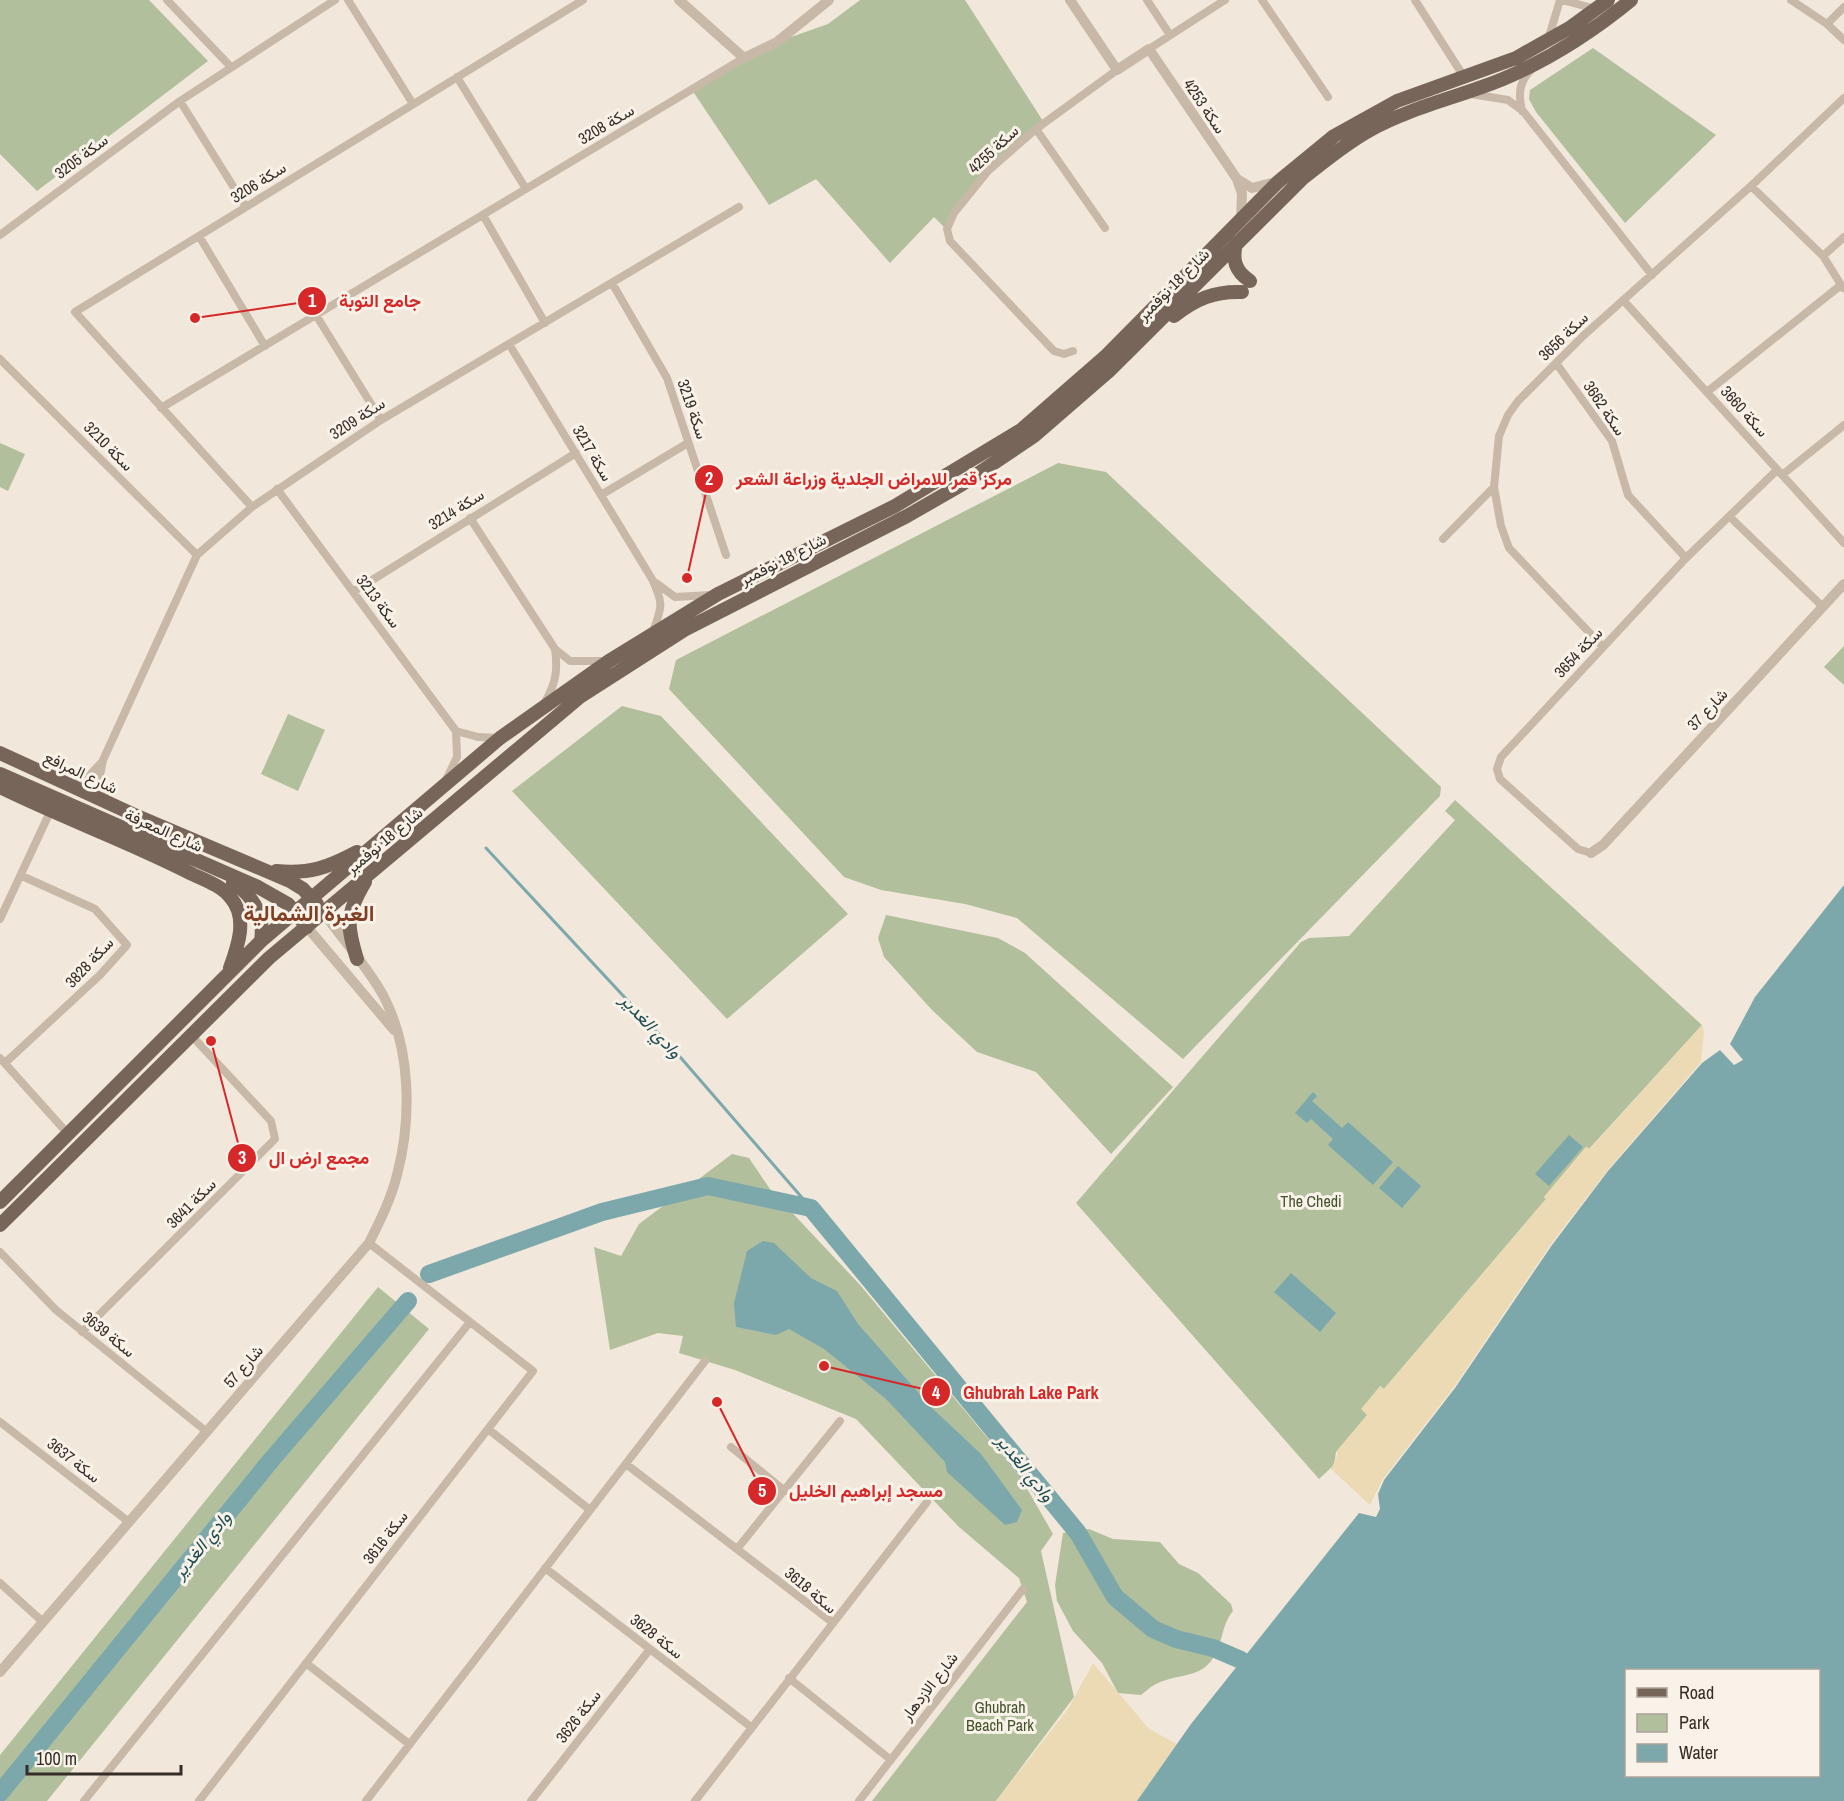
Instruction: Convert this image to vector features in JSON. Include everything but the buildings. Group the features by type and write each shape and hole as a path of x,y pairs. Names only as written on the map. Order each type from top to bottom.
{"main road":[{"name":"شارع 18 نوفمبر","path":"0,1202 261,941 500,738 609,661 718,594 895,506 1021,430 1107,355 1278,182 1334,136 1362,118 1397,101 1516,58 1548,40 1608,0"},
{"name":"شارع 18 نوفمبر","path":"0,1225 269,958 581,696 684,630 907,516 961,485 1058,417 1134,346 1303,178 1337,151 1371,130 1412,111 1464,93 1542,60 1590,32 1631,0"},
{"path":"1134,346 1196,301 1246,287 1235,265 1233,254 1236,243"},
{"name":"شارع المرافع","path":"0,753 108,803 260,867 290,881 311,897"},
{"name":"شارع المعرفة","path":"0,774 267,892 294,911 307,927"},
{"path":"0,787 50,812 162,858 220,888 231,897 237,908 240,932 228,973"},
{"path":"260,867 299,873 318,871 382,838"},
{"path":"357,959 348,931 348,916 372,871"},
{"path":"219,872 254,900 263,925 261,941"},
{"path":"311,897 324,913"}],"street":[{"path":"167,0 231,67"},
{"name":"سكة 3205","path":"0,235 180,101 335,0"},
{"path":"348,0 413,104"},
{"name":"سكة 3206","path":"161,408 75,312 583,0"},
{"path":"679,0 744,58 777,42 829,0"},
{"path":"1070,0 1117,70"},
{"path":"1147,0 1170,35"},
{"name":"سكة 4255","path":"1073,351 1064,354 1054,351 950,241 947,229 954,213 988,171 1036,129 1117,70 1225,0"},
{"path":"1262,0 1328,97"},
{"path":"1415,0 1464,77"},
{"path":"1548,40 1561,0 1596,9"},
{"path":"1791,0 1827,24 1844,40"},
{"path":"1827,24 1844,8"},
{"name":"سكة 4253","path":"1149,50 1237,179 1242,194 1241,219"},
{"name":"سكة 3208","path":"161,408 744,58"},
{"path":"1522,111 1518,94 1522,81 1542,60"},
{"path":"458,77 526,189"},
{"path":"1464,93 1508,100 1522,111 1652,275"},
{"name":"سكة 3656","path":"1603,647 1509,548 1501,526 1494,487 1499,436 1508,415 1518,401 1556,363 1844,98"},
{"path":"180,101 246,207"},
{"path":"1036,129 1105,228"},
{"path":"1237,179 1252,188 1278,182"},
{"path":"1707,392 1842,287 1823,256 1751,186"},
{"name":"سكة 3209","path":"108,803 99,781 103,760 197,555 252,507 381,420 739,207"},
{"path":"483,215 545,322"},
{"path":"199,236 265,346"},
{"path":"1823,256 1844,237"},
{"name":"سكة 3219","path":"612,283 667,378 726,555"},
{"name":"سكة 3660","path":"1623,300 1844,543"},
{"path":"316,315 381,420"},
{"name":"سكة 3217","path":"509,344 662,599 661,612 653,633"},
{"name":"سكة 3210","path":"0,359 197,555"},
{"name":"سكة 3662","path":"1556,363 1612,441 1628,495 1686,558"},
{"path":"161,408 252,507"},
{"name":"سكة 3654","path":"1591,853 1578,849 1500,779 1497,769 1501,757 1686,558 1780,472 1844,424"},
{"path":"601,495 688,443"},
{"name":"سكة 3214","path":"353,592 576,453"},
{"path":"1443,539 1494,487"},
{"name":"سكة 3213","path":"277,489 456,731"},
{"path":"1730,516 1822,606"},
{"path":"470,518 555,649 570,661 609,661"},
{"name":"سكة 3217","path":"652,579 675,597 718,594"},
{"name":"شارع 37","path":"1591,853 1608,840 1844,584"},
{"path":"543,706 555,686 558,669 555,649"},
{"path":"444,784 457,757 456,731 477,737 500,738"},
{"name":"سكة 3209","path":"72,786 86,778 103,760"},
{"path":"0,919 50,812"},
{"name":"سكة 3828","path":"3,1060 100,975 127,945 95,909 22,876"},
{"name":"شارع 57","path":"0,1672 369,1243 397,1175 407,1098 398,1035 382,994 324,913"},
{"path":"307,927 398,1035"},
{"name":"سكة 3641","path":"82,1332 275,1139 271,1121 192,1036"},
{"path":"3,1060 69,1135"},
{"name":"سكة 3616","path":"199,1801 533,1371 369,1243"},
{"name":"سكة 3639","path":"0,1252 56,1310 207,1432"},
{"path":"84,1801 470,1322"},
{"path":"366,1801 705,1361"},
{"path":"737,1550 840,1421"},
{"name":"سكة 3637","path":"0,1422 129,1522"},
{"path":"488,1429 590,1510"},
{"path":"731,1447 785,1491"},
{"name":"سكة 3618","path":"626,1464 832,1622 694,1801"},
{"path":"832,1622 927,1502"},
{"name":"سكة 3628","path":"545,1568 751,1727"},
{"path":"0,1583 43,1622"},
{"name":"شارع الازدهار","path":"859,1801 1023,1589"},
{"name":"سكة 3626","path":"531,1801 650,1649"},
{"path":"306,1663 409,1744"},
{"path":"789,1678 891,1760"}],"green space":[{"path":"0,0 149,0 208,61 37,191 0,154"},
{"path":"860,0 965,0 1043,121 987,171 946,229 934,217 890,263 816,179 769,205 692,90 777,42 828,24"},
{"path":"1593,48 1716,135 1625,223 1536,112 1529,99 1530,90"},
{"path":"0,443 25,454 8,491 0,487"},
{"path":"1058,463 1106,472 1441,787 1440,796 1183,1059 1017,918 965,904 881,890 844,877 669,689 676,660"},
{"path":"1844,646 1844,685 1824,667"},
{"path":"622,706 661,716 848,914 727,1019 512,791"},
{"path":"288,714 325,730 298,791 261,774"},
{"name":"The Chedi","path":"1455,800 1702,1025 1589,1149 1586,1147 1544,1197 1546,1199 1384,1389 1380,1386 1368,1414 1336,1452 1334,1465 1319,1479 1076,1203 1301,942 1309,938 1349,936 1455,820 1445,811"},
{"path":"886,915 998,938 1025,953 1173,1087 1111,1154 1036,1072 977,1052 932,1010 884,957 878,938"},
{"name":"Ghubrah Beach Park","path":"732,1154 749,1158 770,1189 861,1286 1021,1478 1053,1534 1041,1551 1074,1697 996,1801 872,1801 1027,1602 1019,1578 959,1527 856,1419 735,1370 679,1353 683,1336 658,1333 610,1350 594,1247 621,1256 639,1224"},
{"path":"378,1287 429,1329 47,1801 0,1801 0,1755"},
{"path":"1089,1529 1113,1539 1160,1542 1179,1564 1198,1573 1231,1604 1233,1611 1225,1625 1218,1648 1204,1668 1162,1681 1141,1695 1118,1693 1102,1663 1073,1631 1057,1601 1055,1585 1063,1533"}],"sand":[{"path":"1702,1025 1704,1032 1701,1062 1607,1171 1551,1244 1454,1387 1383,1479 1370,1505 1331,1469 1338,1454 1336,1452 1367,1415 1361,1409 1380,1386 1384,1389 1546,1199 1544,1197 1586,1147 1590,1149"},
{"path":"1093,1663 1149,1729 1177,1744 1137,1801 996,1801 1068,1709"}],"water":[{"path":"1844,885 1844,1801 1137,1801 1191,1724 1359,1513 1376,1517 1380,1509 1378,1494 1384,1480 1455,1388 1552,1245 1608,1171 1702,1063 1720,1050 1734,1065 1743,1060 1730,1044 1755,997"},
{"path":"1313,1092 1317,1096 1312,1101 1342,1128 1348,1122 1393,1162 1373,1185 1328,1145 1333,1139 1311,1119 1307,1123 1295,1113"},
{"path":"1569,1135 1583,1147 1549,1186 1535,1174"},
{"path":"1398,1166 1421,1186 1402,1208 1379,1188"},
{"path":"763,1241 774,1243 811,1278 837,1291 858,1324 932,1408 981,1454 1022,1510 1017,1522 1005,1525 947,1472 945,1462 886,1399 824,1349 789,1329 776,1335 736,1327 734,1303 747,1251"},
{"path":"1291,1273 1336,1313 1320,1332 1274,1292"}],"waterway":[{"name":"وادي الغدير","path":"486,848 681,1058 811,1208"},
{"name":"وادي الغدير","path":"429,1274 602,1212 708,1186 811,1208 1078,1533 1115,1597 1153,1629 1176,1639 1213,1648 1241,1660"},
{"name":"وادي الغدير","path":"0,1793 272,1459 408,1301"}],"place":[{"name":"جامع التوبة","path":"195,318"},
{"name":"مركز قمر للامراض الجلدية وزراعة الشعر","path":"687,578"},
{"name":"مجمع ارض ال","path":"211,1041"},
{"name":"Ghubrah Lake Park","path":"824,1366"},
{"name":"مسجد إبراهيم الخليل","path":"717,1402"}],"district":[{"name":"الغبرة الشمالية","path":"309,913"}]}
